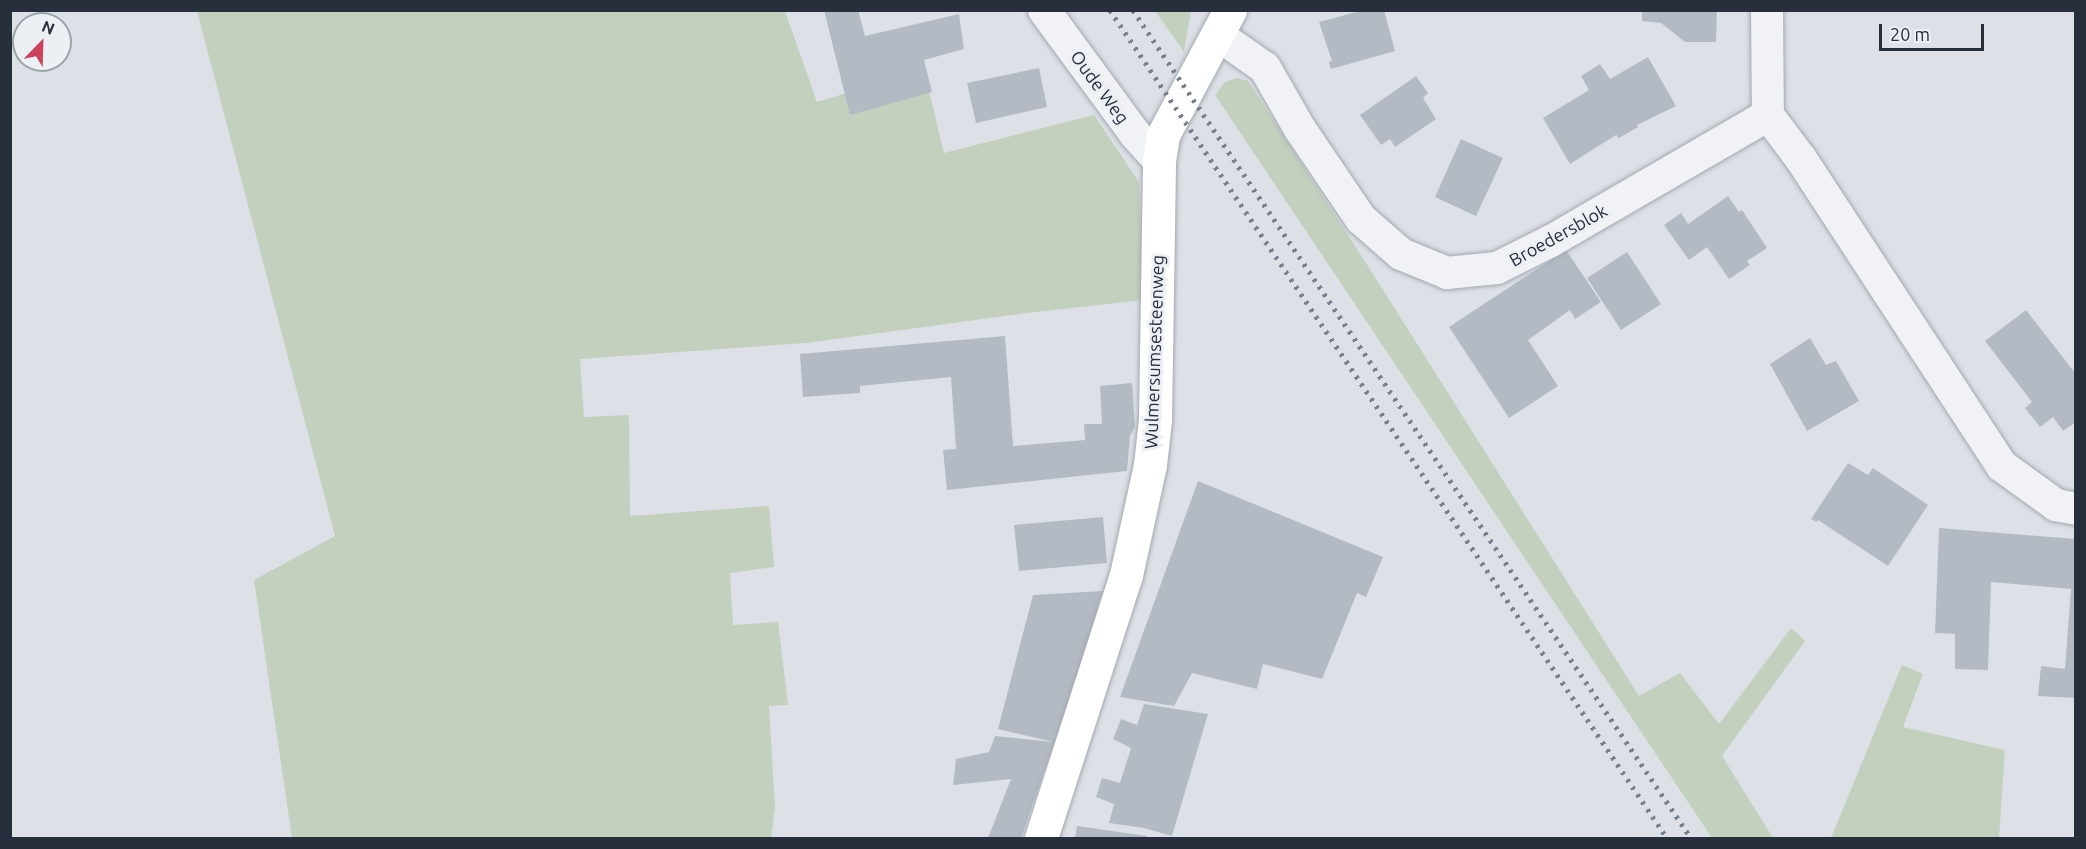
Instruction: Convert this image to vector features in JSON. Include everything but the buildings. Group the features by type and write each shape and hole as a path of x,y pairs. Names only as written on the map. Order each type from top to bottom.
{"street":[{"name":"Oude Weg","path":"1044,10 1135,134 1159,161"},
{"path":"1767,10 1768,115 1807,169 2002,466 2056,505 2076,509"},
{"name":"Wulmersumsesteenweg","path":"1041,838 1126,575 1150,465 1155,420 1159,161 1163,135 1186,88 1224,23"},
{"name":"Broedersblok","path":"1224,23 1265,68 1300,129 1361,219 1401,254 1447,273 1497,268 1551,241 1768,115"}],"green space":[{"path":"197,11 785,11 817,102 924,70 944,153 1094,115 1139,182 1143,300 806,343 580,359 584,417 629,415 630,516 769,506 774,567 730,573 733,625 778,622 788,705 769,706 775,808 771,838 292,838 254,580 335,536"},
{"path":"1155,11 1191,11 1184,52"},
{"path":"1237,78 1248,81 1368,266 1639,696 1680,673 1719,724 1791,628 1805,641 1722,756 1773,838 1712,838 1215,95 1225,82"},
{"path":"1902,665 1923,674 1903,727 2005,750 1999,838 1831,838"}],"railway":[{"path":"1110,10 1667,838"},
{"path":"1133,10 1691,838"}]}
